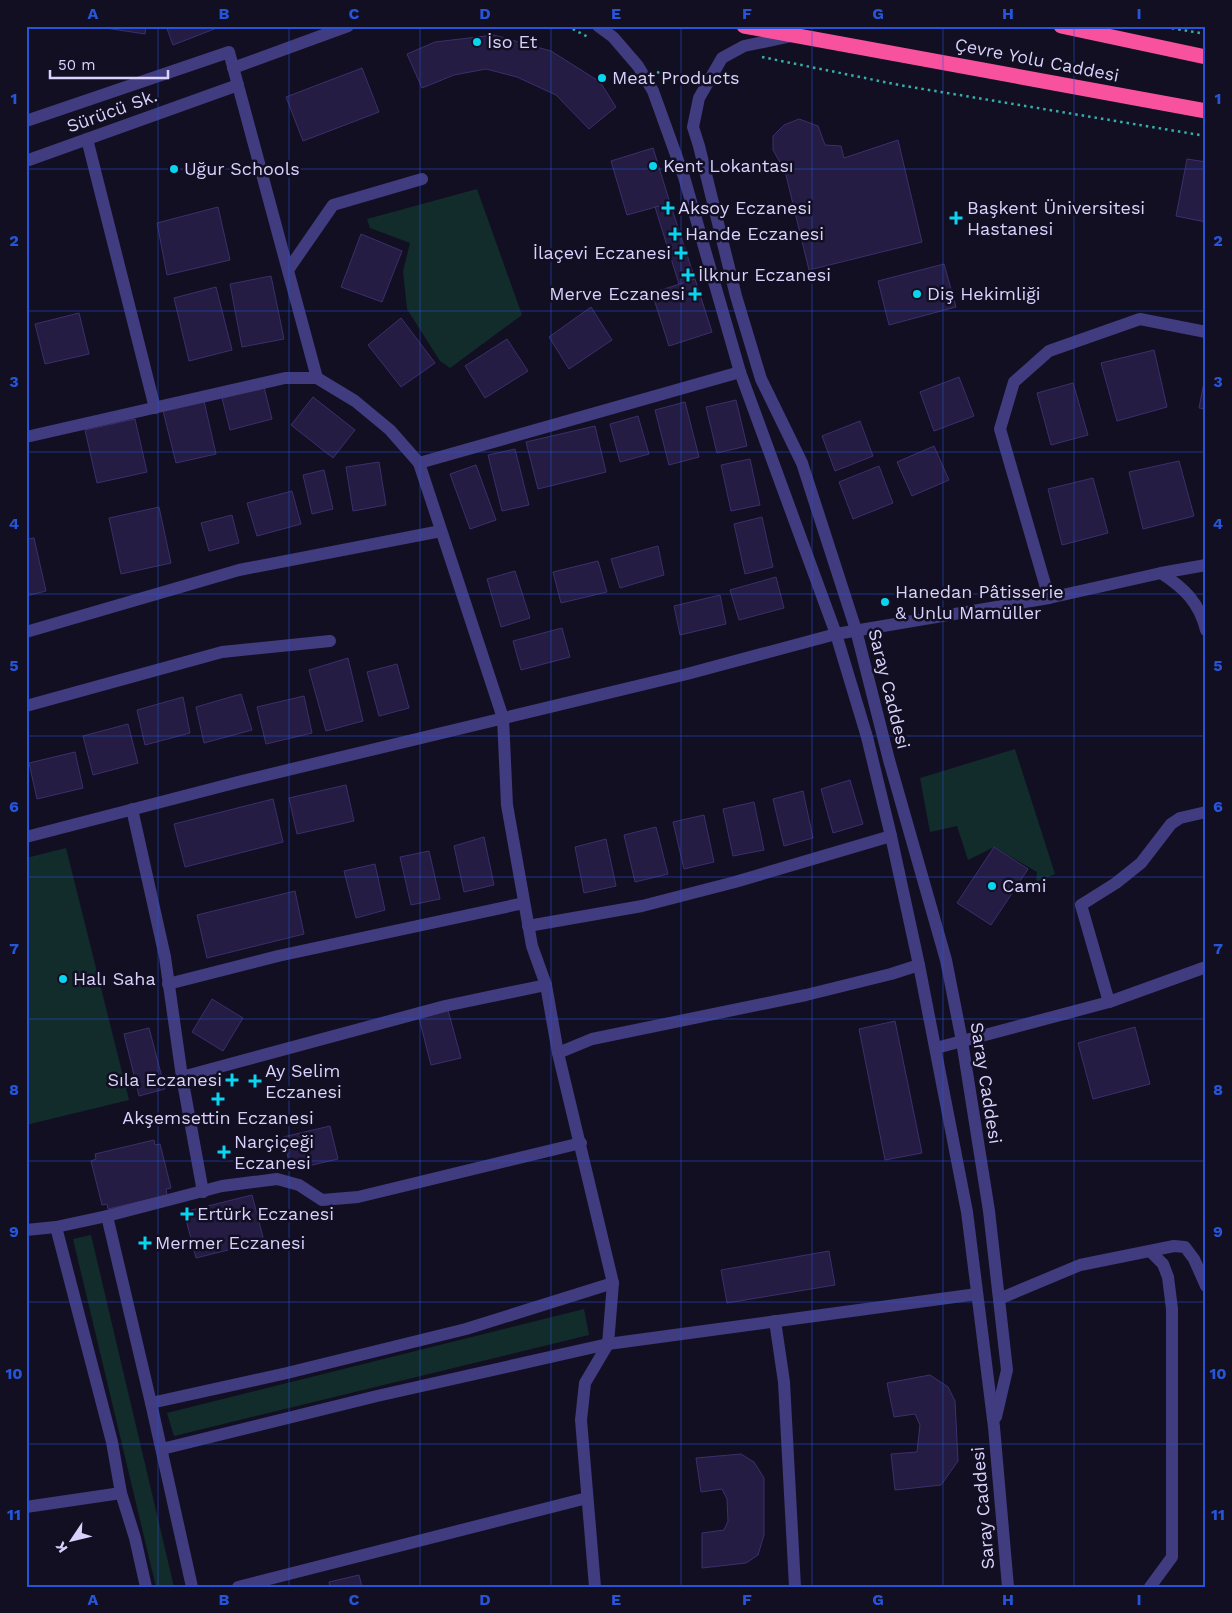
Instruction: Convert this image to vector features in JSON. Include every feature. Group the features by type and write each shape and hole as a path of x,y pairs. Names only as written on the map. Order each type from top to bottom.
{"highway":[{"name":"Çevre Yolu Caddesi","path":"744,26 1206,111"},
{"name":"Çevre Yolu Caddesi","path":"1061,26 1206,57"}],"street":[{"path":"316,378 233,68 348,26"},
{"name":"Saray Caddesi","path":"598,26 613,37 638,66 653,91 684,177 740,372 836,634 867,737 919,964 967,1212 994,1427 1008,1587"},
{"name":"Saray Caddesi","path":"796,35 744,46 722,58 699,98 693,127 702,155 736,296 761,379 802,463 856,630 889,760 946,960 962,1041 989,1211 1007,1370 994,1427"},
{"name":"Sürücü Sk.","path":"26,121 229,52 233,68"},
{"name":"Sürücü Sk.","path":"26,161 238,85"},
{"path":"87,138 155,408"},
{"path":"288,270 333,205 422,179"},
{"path":"1049,598 1000,429 1014,382 1050,351 1140,320 1206,332"},
{"path":"419,463 740,372"},
{"path":"26,438 285,378 316,378 355,401 390,430 419,463 503,718 507,805 528,926 532,946 546,985 558,1053 613,1283 608,1344 585,1383 581,1420 595,1587"},
{"path":"26,632 239,570 441,531"},
{"path":"26,837 242,781 687,674 836,634 1049,598 1206,565"},
{"path":"1161,573 1190,596 1203,619 1206,630"},
{"path":"26,706 222,652 330,642"},
{"path":"132,809 165,957 182,1076 203,1192"},
{"path":"1109,1002 1081,905 1116,883 1141,863 1171,824 1180,818 1206,812"},
{"path":"528,926 642,906 734,882 891,836"},
{"path":"168,984 278,956 524,903"},
{"path":"558,1053 592,1040 806,995 891,974 919,964"},
{"path":"936,1048 1109,1002 1206,967"},
{"path":"182,1076 445,1006 546,985"},
{"path":"26,1230 56,1227 107,1216 222,1186 277,1179 299,1186 322,1200 358,1197 580,1143"},
{"path":"107,1216 152,1403 192,1587"},
{"path":"56,1227 112,1442 121,1493 135,1538 146,1587"},
{"path":"999,1299 1080,1265 1174,1246 1185,1247 1194,1259 1206,1286"},
{"path":"1150,1251 1163,1264 1168,1277 1172,1309 1172,1557 1150,1587"},
{"path":"152,1403 466,1330 613,1283"},
{"path":"162,1449 377,1396 608,1344 977,1294"},
{"path":"775,1322 784,1382 795,1587"},
{"path":"26,1507 121,1493"},
{"path":"238,1587 587,1498"}],"path":[{"path":"567,26 596,42"},
{"path":"1159,26 1206,34"},
{"path":"759,56 899,85 1206,136"},
{"path":"638,66 704,88"}],"green space":[{"path":"477,189 522,315 450,368 440,361 407,309 403,271 410,243 370,228 367,219"},
{"path":"1015,749 1055,874 1036,882 1037,872 994,847 968,860 957,826 930,832 920,778"},
{"name":"Halı Saha","path":"66,848 129,1100 26,1125 26,858"},
{"path":"91,1235 174,1587 156,1587 73,1239"},
{"path":"584,1309 589,1335 174,1436 167,1413"}],"building":[{"path":"99,26 146,26 145,34"},
{"path":"166,26 222,26 173,45"},
{"path":"494,35 551,51 600,82 616,107 589,129 556,95 517,77 486,69 454,75 422,88 407,54 435,42"},
{"path":"362,68 379,112 303,141 286,97"},
{"path":"799,119 818,126 825,145 841,146 844,158 898,140 922,242 809,270 785,171 773,150 773,136 784,125"},
{"path":"653,148 670,203 627,215 611,161"},
{"path":"1187,159 1206,162 1206,222 1176,216"},
{"path":"670,203 695,279 679,284 655,207"},
{"path":"218,207 230,260 167,275 157,223"},
{"path":"361,234 402,251 382,302 341,287"},
{"name":"Diş Hekimliği","path":"944,264 956,307 889,325 878,281"},
{"path":"271,276 284,339 242,347 230,284"},
{"path":"695,279 712,332 669,346 652,293"},
{"path":"216,287 232,350 189,361 174,298"},
{"path":"591,307 612,340 569,369 549,337"},
{"path":"79,313 89,354 45,364 35,324"},
{"path":"401,318 435,363 401,387 368,345"},
{"path":"507,339 528,371 485,398 465,366"},
{"path":"1154,350 1167,407 1117,421 1101,363"},
{"path":"1206,372 1206,409 1199,408"},
{"path":"959,377 974,416 934,431 920,392"},
{"path":"1073,383 1088,435 1051,445 1037,393"},
{"path":"264,387 272,419 230,430 222,398"},
{"path":"313,397 355,430 333,458 291,425"},
{"path":"736,400 747,446 717,453 706,407"},
{"path":"204,401 216,454 176,463 163,411"},
{"path":"685,402 699,457 669,465 655,410"},
{"path":"638,416 649,454 620,462 610,424"},
{"path":"135,419 147,472 97,483 85,430"},
{"path":"860,421 873,456 835,471 822,436"},
{"path":"595,426 606,472 538,489 526,442"},
{"path":"934,446 949,480 912,496 897,462"},
{"path":"515,449 529,505 502,511 488,455"},
{"path":"750,459 760,505 731,511 721,465"},
{"path":"1179,461 1194,516 1143,529 1129,472"},
{"path":"379,462 386,505 353,511 346,467"},
{"path":"476,465 496,520 470,529 450,474"},
{"path":"879,466 893,503 853,519 839,482"},
{"path":"324,470 333,509 312,514 303,475"},
{"path":"1093,478 1108,533 1062,545 1048,489"},
{"path":"292,491 301,524 257,536 247,503"},
{"path":"159,507 171,563 121,574 109,518"},
{"path":"232,515 239,543 209,551 201,523"},
{"path":"762,517 773,567 745,574 734,524"},
{"path":"34,538 46,591 26,596 26,539"},
{"path":"658,546 664,575 620,588 611,559"},
{"path":"598,561 607,592 561,603 553,572"},
{"path":"515,571 530,618 501,627 487,579"},
{"path":"776,577 784,608 739,620 730,590"},
{"path":"720,595 726,624 680,635 674,606"},
{"path":"562,628 570,657 521,670 513,641"},
{"path":"348,658 363,721 326,731 309,670"},
{"path":"397,664 409,708 379,716 367,672"},
{"path":"241,694 252,730 204,743 196,707"},
{"path":"304,696 312,733 266,744 257,707"},
{"path":"183,697 190,733 145,745 137,710"},
{"path":"128,724 138,763 93,775 83,736"},
{"path":"75,752 83,788 37,799 29,763"},
{"path":"850,780 863,824 833,833 821,789"},
{"path":"346,785 354,821 297,834 289,798"},
{"path":"803,791 813,838 784,846 773,799"},
{"path":"273,799 283,842 185,867 174,824"},
{"path":"754,802 764,850 733,856 723,809"},
{"path":"704,815 714,862 684,869 673,822"},
{"path":"656,827 668,874 635,882 624,835"},
{"path":"484,837 494,885 464,892 454,846"},
{"path":"606,839 616,886 584,893 575,847"},
{"name":"Cami","path":"994,847 1028,869 991,925 957,903"},
{"path":"429,851 440,899 411,905 400,857"},
{"path":"375,864 385,910 356,918 344,871"},
{"path":"295,891 304,934 207,958 197,915"},
{"path":"212,999 243,1018 223,1051 192,1032"},
{"path":"448,1010 461,1058 431,1065 419,1018"},
{"path":"895,1021 922,1153 885,1160 859,1029"},
{"path":"1135,1027 1150,1084 1093,1099 1078,1043"},
{"path":"149,1028 165,1089 139,1096 124,1034"},
{"path":"330,1126 338,1159 291,1170 283,1137"},
{"path":"154,1140 155,1145 160,1144 171,1188 166,1189 167,1195 108,1209 107,1204 102,1205 91,1161 96,1159 95,1154"},
{"path":"252,1195 264,1241 196,1258 184,1212"},
{"path":"829,1251 835,1285 727,1303 721,1270"},
{"path":"930,1375 948,1387 955,1401 958,1461 941,1485 895,1490 891,1454 917,1452 920,1425 915,1414 894,1417 887,1383"},
{"path":"741,1454 754,1462 764,1478 764,1535 758,1555 746,1563 702,1568 702,1533 724,1530 728,1521 727,1499 722,1489 701,1492 696,1458"},
{"path":"359,1575 362,1587 330,1587 329,1582"}],"place":[{"name":"İso Et","path":"477,42"},
{"name":"Meat Products","path":"602,78"},
{"name":"Kent Lokantası","path":"653,166"},
{"name":"Uğur Schools","path":"174,169"},
{"name":"Aksoy Eczanesi","path":"668,208"},
{"name":"Başkent Üniversitesi Hastanesi","path":"956,218"},
{"name":"Hande Eczanesi","path":"675,234"},
{"name":"İlaçevi Eczanesi","path":"681,253"},
{"name":"İlknur Eczanesi","path":"688,275"},
{"name":"Merve Eczanesi","path":"695,294"},
{"name":"Diş Hekimliği","path":"917,294"},
{"name":"Hanedan Pâtisserie & Unlu Mamüller","path":"885,602"},
{"name":"Cami","path":"992,886"},
{"name":"Halı Saha","path":"63,979"},
{"name":"Sıla Eczanesi","path":"232,1080"},
{"name":"Ay Selim Eczanesi","path":"255,1081"},
{"name":"Akşemsettin Eczanesi","path":"218,1099"},
{"name":"Narçiçeği Eczanesi","path":"224,1152"},
{"name":"Ertürk Eczanesi","path":"187,1214"},
{"name":"Mermer Eczanesi","path":"145,1243"}]}
